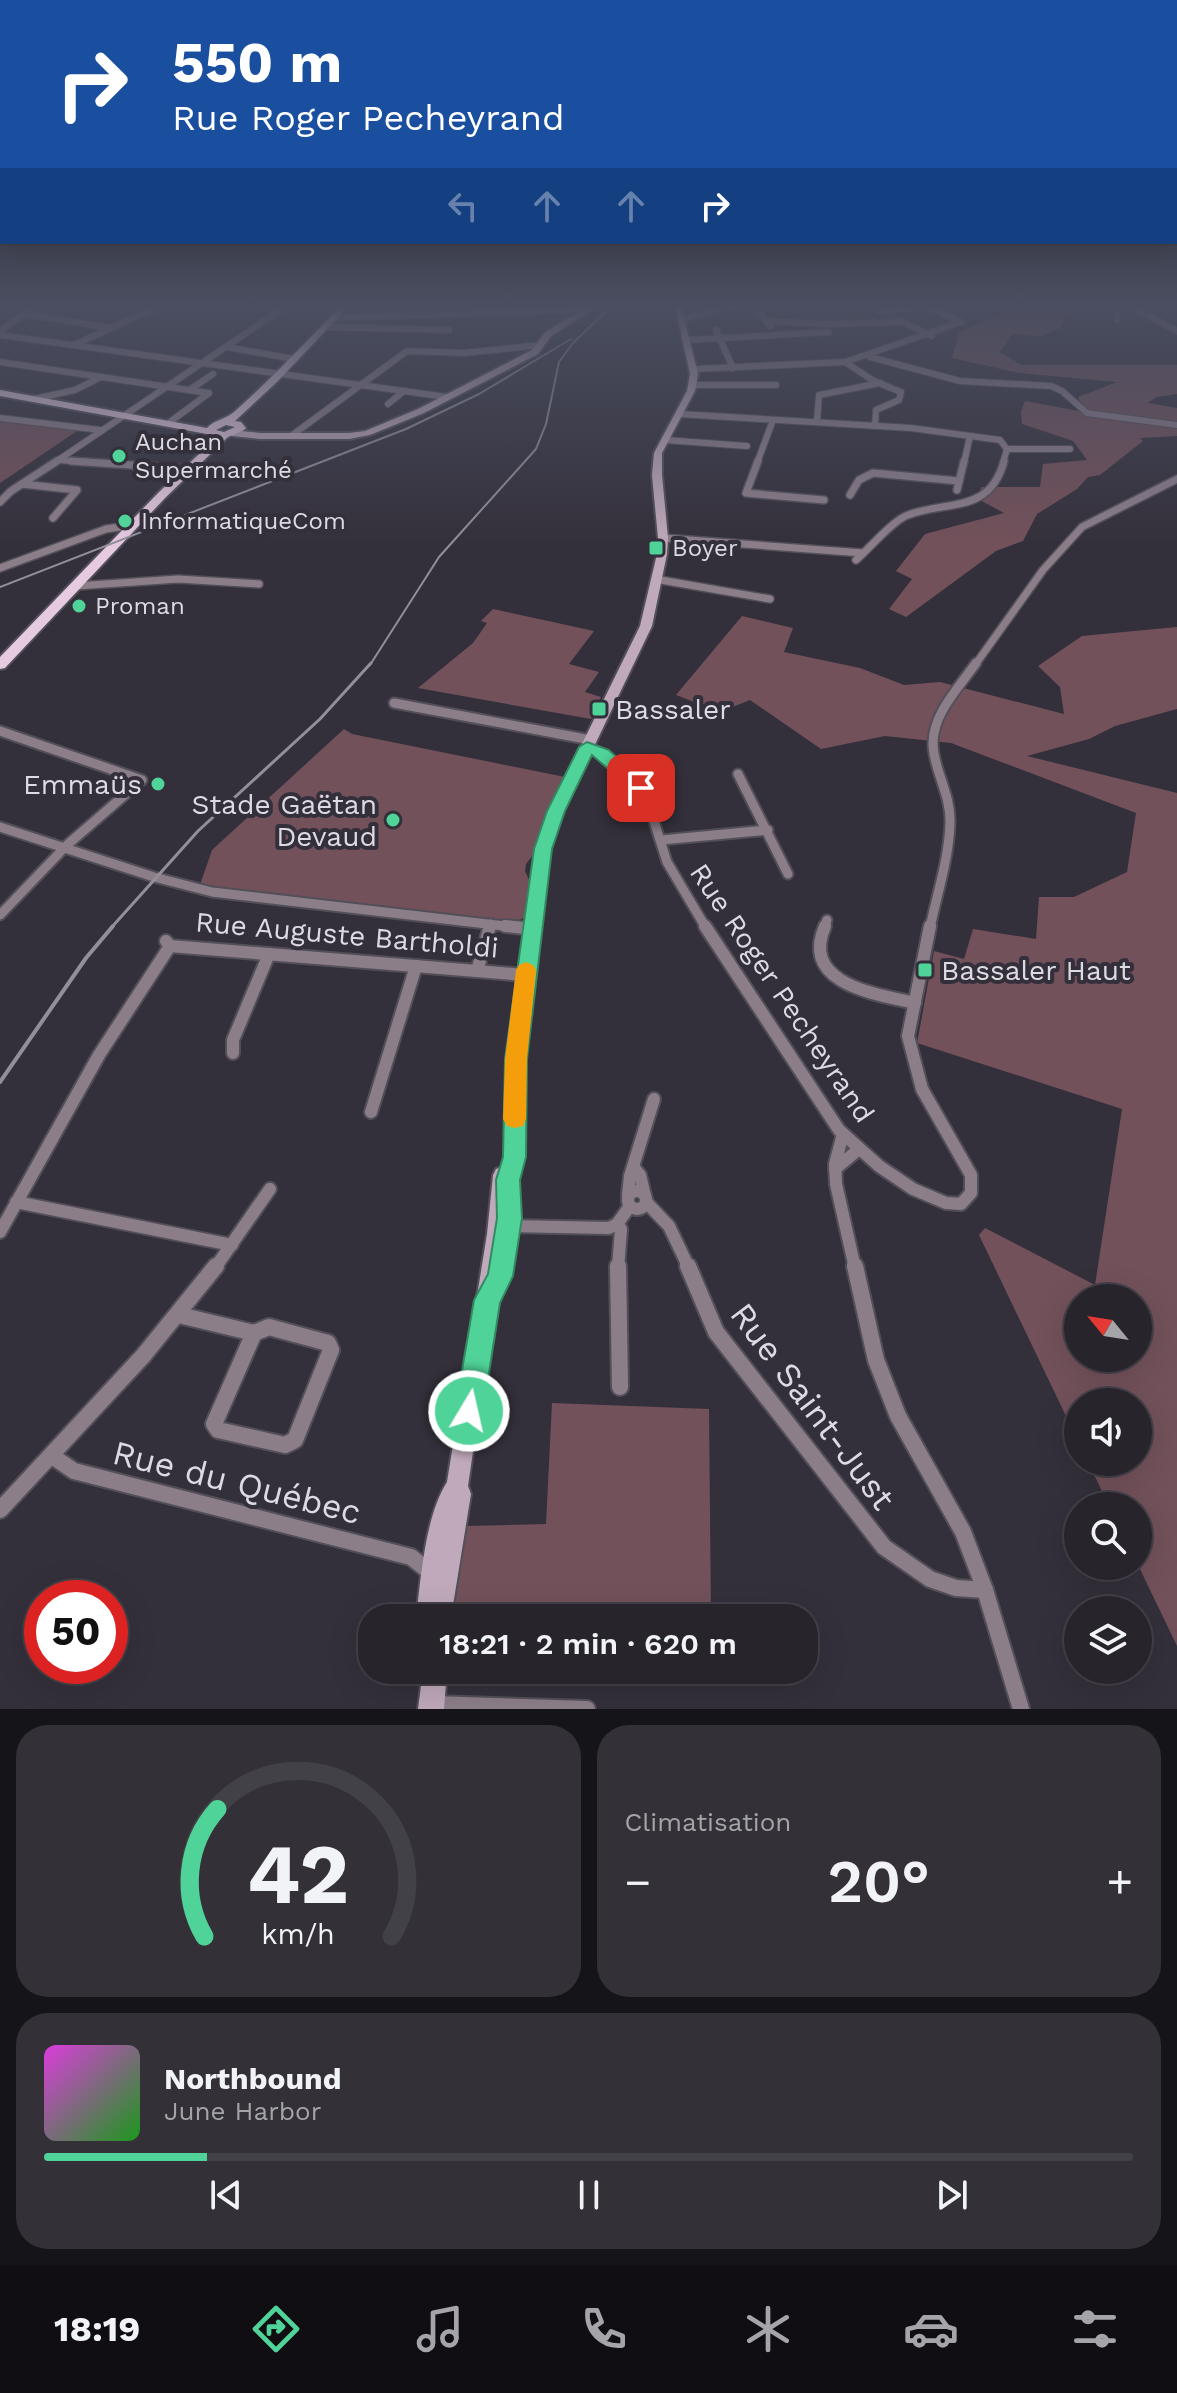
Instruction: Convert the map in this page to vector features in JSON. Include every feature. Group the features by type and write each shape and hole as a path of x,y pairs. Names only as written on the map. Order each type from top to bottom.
{"main road":[{"path":"0,665 169,488 235,426 268,386"},
{"path":"185,425 220,420 255,436 358,435 469,386"},
{"path":"439,1604 444,1546 460,1494 457,1486 487,1300 500,1276 508,1180 514,1157 516,1109 513,1101 525,975 543,849 556,811 646,626 663,538 657,465 665,440 694,386"},
{"path":"0,393 185,425 212,428 235,426"},
{"path":"212,428 235,426"},
{"path":"188,469 215,439 212,428"},
{"path":"432,1604 440,1576"}],"street":[{"path":"44,399 83,386"},
{"path":"0,502 164,386 209,393 170,422"},
{"path":"191,389 196,386"},
{"path":"291,436 360,386"},
{"path":"366,386 447,397"},
{"path":"817,422 819,395 866,386"},
{"path":"875,426 876,410 902,396 897,389 888,386"},
{"path":"1046,386 1062,391 1087,413 1177,425"},
{"path":"388,404 404,391"},
{"path":"679,414 875,426 970,436 1000,440 1007,449"},
{"path":"0,418 100,430"},
{"path":"773,420 746,493 824,500"},
{"path":"957,490 970,436"},
{"path":"665,440 747,446"},
{"path":"1007,449 1070,449"},
{"path":"856,560 906,515 960,506 992,488 999,479 1007,449"},
{"path":"58,460 188,469"},
{"path":"850,495 859,480 873,473 959,481"},
{"path":"827,920 818,945 832,974 860,989 915,1003 950,828 950,802 933,745 940,715 1043,570 1071,537 1082,527 1177,479"},
{"path":"22,484 77,490 53,518"},
{"path":"0,568 106,529 134,525"},
{"path":"663,538 863,553"},
{"path":"76,586 178,579 259,584"},
{"path":"655,579 770,599"},
{"path":"394,703 589,744"},
{"path":"0,731 142,780 64,848 0,915"},
{"name":"Rue Roger Pecheyrand","path":"589,744 645,793 678,885 843,1134 859,1149 940,1203 961,1204 974,1184 969,1170 918,1083 910,1057 908,1036 915,1003"},
{"path":"738,774 788,874"},
{"path":"0,827 212,892 533,929"},
{"path":"661,840 768,830"},
{"path":"477,971 491,924"},
{"name":"Rue Auguste Bartholdi","path":"16,1202 99,1055 168,944 525,975"},
{"path":"233,1053 233,1040 269,954"},
{"path":"371,1112 416,966"},
{"name":"Rue Saint-Just","path":"654,1099 634,1168 640,1175 637,1200 657,1209 677,1241 704,1313 716,1332 884,1547 910,1569 936,1582 970,1591 985,1590"},
{"path":"843,1134 835,1169 836,1184 876,1360 898,1416 963,1532 985,1590 1021,1709"},
{"path":"835,1169 859,1149"},
{"path":"0,1510 179,1315 270,1189"},
{"path":"504,1226 600,1229 617,1224 637,1200"},
{"path":"0,1232 16,1202 232,1245"},
{"path":"617,1224 621,1229 618,1251 620,1387"},
{"path":"600,1229 613,1240 618,1251"},
{"path":"179,1315 254,1333 269,1327 328,1343 331,1350 295,1440 285,1445 218,1430 214,1424 254,1333"},
{"name":"Rue du Québec","path":"52,1456 74,1471 411,1557 440,1576"},
{"path":"411,1557 444,1546"},
{"path":"431,1688 587,1709"}],"shaded area":[{"path":"1107,386 1177,386 1177,394 1156,397 1148,403 1177,408 1177,436 1140,438 1143,441 1100,475 1088,477 1077,489 1037,514 1023,541 996,551 906,617 889,609 912,579 896,571 925,534 1004,513 978,499 981,487 1040,487 1043,464 1087,460 1073,441 1022,424 1021,412 1025,401 1084,412 1078,397"},
{"path":"0,419 80,429 0,483"},
{"path":"493,609 594,631 569,664 599,672 585,692 601,697 591,719 418,688 473,643 487,623 481,621"},
{"path":"742,616 793,628 784,652 860,668 904,685 940,682 1064,714 1060,687 1038,666 1082,636 1177,627 1177,709 1027,756 1177,793 1177,1646 1145,1580 1152,1580 1152,1492 1102,1492 1095,1476 1152,1476 1152,1388 1064,1388 1064,1412 979,1235 985,1228 1093,1284 1064,1284 1064,1372 1152,1372 1152,1284 1095,1284 1122,1109 917,1043 934,951 964,959 973,929 1036,939 1039,897 1074,897 1127,872 1136,813 951,743 885,736 821,749 750,700 720,712 676,695"},
{"name":"Stade Gaëtan Devaud","path":"344,729 352,734 565,777 548,809 537,850 526,864 525,871 531,884 526,917 515,922 200,885 212,850"},
{"path":"552,1403 709,1409 711,1604 453,1604 465,1526 546,1524"}],"railway":[{"path":"0,587 406,429 493,386"},
{"path":"370,665 439,557 536,449 546,424 554,386"},
{"path":"111,928 198,831 320,719 371,663"},
{"path":"0,1082 86,958 113,926"}],"slow traffic":[{"path":"515,1119 516,1059 526,970"}],"place":[{"name":"Auchan Supermarché","path":"119,456"},
{"name":"InformatiqueCom","path":"125,521"},
{"name":"Boyer","path":"656,548"},
{"name":"Proman","path":"79,606"},
{"name":"Bassaler","path":"599,709"},
{"name":"Emmaüs","path":"158,784"},
{"name":"Stade Gaëtan Devaud","path":"393,820"},
{"name":"Bassaler Haut","path":"925,970"}],"route":[{"path":"469,1411 487,1300 493,1294 500,1276 509,1218 508,1180 514,1165 516,1059 543,849 556,811 587,747 603,754 641,788"}]}
